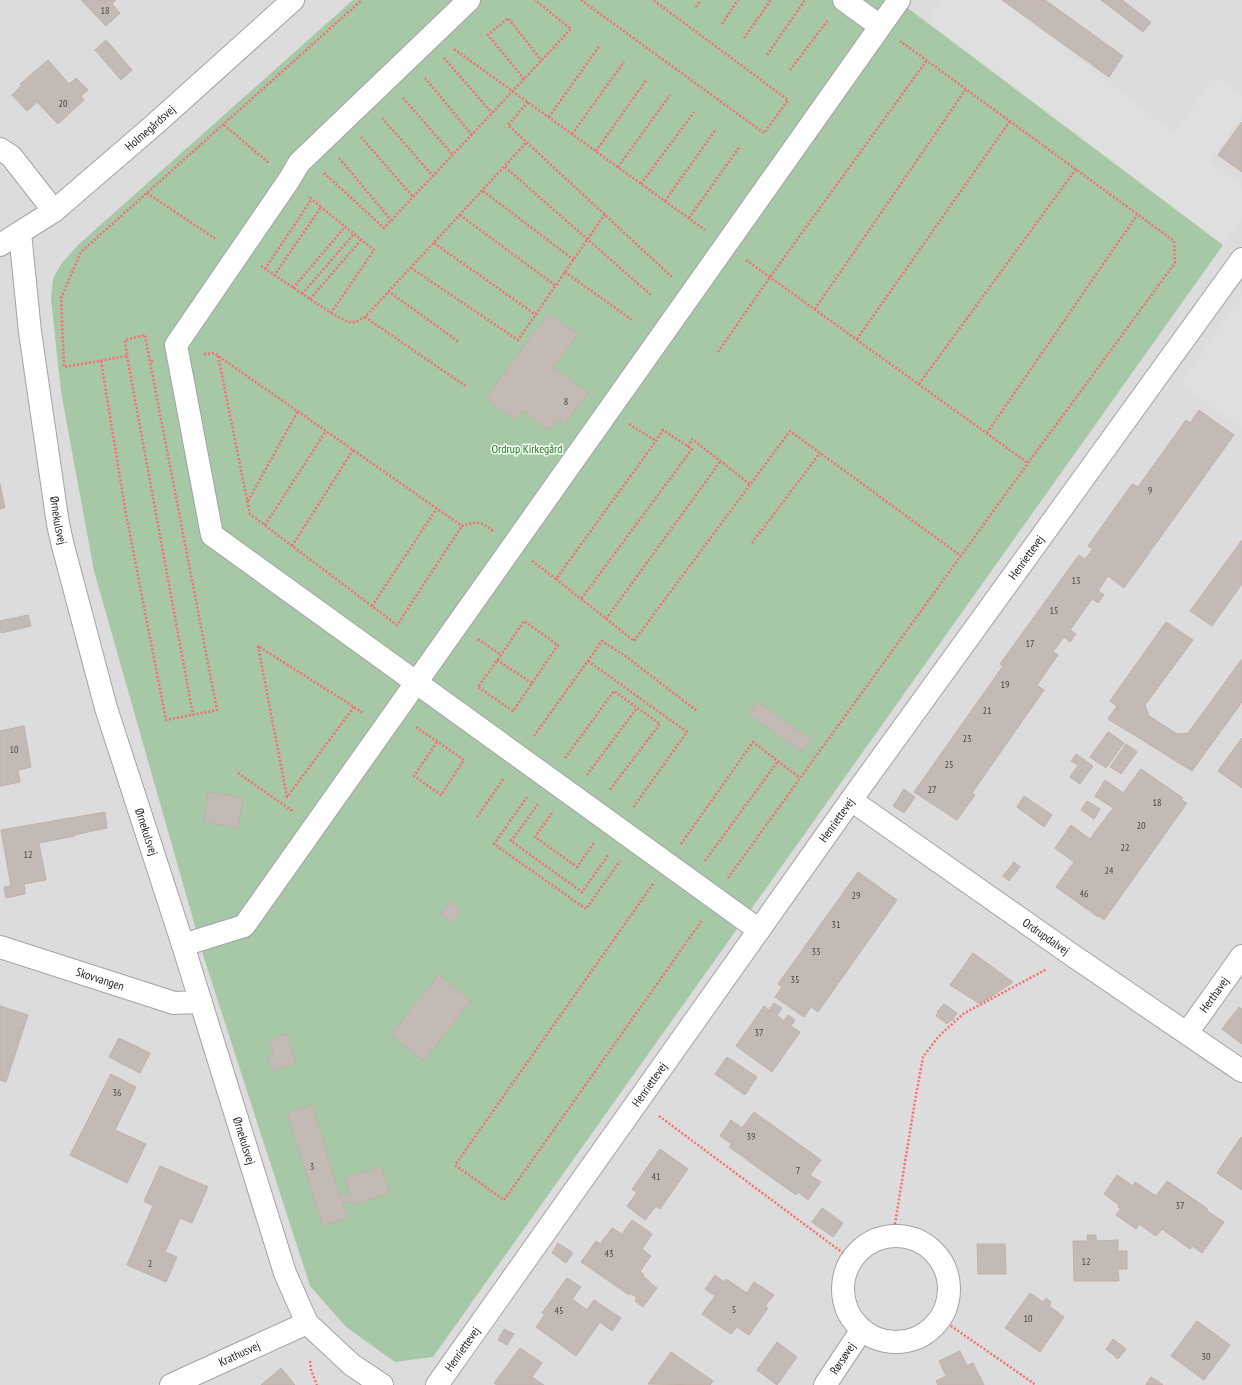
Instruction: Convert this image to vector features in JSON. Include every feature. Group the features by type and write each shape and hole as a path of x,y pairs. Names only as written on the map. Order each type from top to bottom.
{"street":[{"name":"Holmegårdsvej","path":"0,245 54,211 154,125 293,0"},
{"path":"470,0 299,163 176,345 212,535 759,930"},
{"path":"844,0 880,26"},
{"path":"183,945 244,926 899,0"},
{"path":"0,149 11,156 54,211"},
{"name":"Ørnekulsvej","path":"20,233 32,346 58,524 106,708 183,945 285,1273 307,1323 352,1365 382,1385"},
{"name":"Henriettevej","path":"437,1385 851,800 1242,259"},
{"name":"Ordrupdalvej","path":"851,800 1072,955 1242,1071"},
{"name":"Skovvangen","path":"0,947 174,1003 201,1002"},
{"name":"Herthavej","path":"1187,1033 1242,956"},
{"name":"Rørsøvej","path":"893,1236 910,1238 925,1244 937,1256 946,1270 949,1287 947,1304 941,1319 928,1332 912,1341 895,1343 877,1340 861,1331 851,1319 844,1305 842,1289 844,1273 851,1259 863,1247 877,1239 893,1236"},
{"name":"Krathusvej","path":"171,1385 202,1377 307,1323"},
{"name":"Rørsøvej","path":"825,1385 861,1331"}],"path":[{"path":"127,356 64,367 61,298 82,252 362,0"},
{"path":"306,156 384,228 571,29 535,0"},
{"path":"581,0 764,133 788,100 653,0"},
{"path":"696,7 700,0"},
{"path":"722,24 738,0"},
{"path":"744,38 770,0"},
{"path":"767,55 805,0"},
{"path":"524,79 488,35 508,18 541,60"},
{"path":"790,70 830,18"},
{"path":"800,778 753,742 455,1165 504,1200 800,778 1175,262 1174,242 880,26"},
{"path":"428,40 492,113"},
{"path":"549,117 600,45"},
{"path":"408,58 472,135"},
{"path":"718,352 770,277 927,60"},
{"path":"572,134 624,62"},
{"path":"386,79 453,154"},
{"path":"596,151 647,79"},
{"path":"815,309 966,89"},
{"path":"618,167 670,94"},
{"path":"365,99 433,176"},
{"path":"528,102 508,124 691,294"},
{"path":"641,184 694,112"},
{"path":"345,119 413,198"},
{"path":"857,339 1010,121"},
{"path":"224,125 311,200 374,250 331,313"},
{"path":"665,201 716,129"},
{"path":"323,140 392,220"},
{"path":"147,193 331,313 348,322 356,322 365,317 527,142"},
{"path":"689,218 740,146"},
{"path":"505,167 651,295"},
{"path":"919,384 1076,170"},
{"path":"483,190 574,260"},
{"path":"265,269 311,200"},
{"path":"274,276 321,207"},
{"path":"411,268 518,340 605,214"},
{"path":"460,215 556,286"},
{"path":"987,433 1137,215"},
{"path":"293,288 345,227"},
{"path":"302,294 354,234"},
{"path":"310,299 361,240"},
{"path":"434,243 536,315"},
{"path":"565,272 632,320"},
{"path":"388,292 459,342"},
{"path":"365,317 467,387"},
{"path":"125,340 192,715"},
{"path":"179,359 214,353 462,526"},
{"path":"218,356 250,514 397,625 462,526 476,522 487,526 634,641 790,431 961,556"},
{"path":"101,361 126,514 166,720 217,710 150,362"},
{"path":"247,501 298,411"},
{"path":"609,411 656,441"},
{"path":"556,579 663,430 692,449 581,599"},
{"path":"265,525 326,431"},
{"path":"688,447 692,439 751,485"},
{"path":"292,546 354,450"},
{"path":"752,543 820,453"},
{"path":"606,619 720,462"},
{"path":"372,606 437,508"},
{"path":"524,622 558,646 513,711 478,687 501,655 524,622"},
{"path":"458,625 501,655"},
{"path":"477,817 602,641 628,658 697,711"},
{"path":"286,797 258,646 354,707 391,720 437,742 464,760 441,795 414,776 437,742"},
{"path":"497,660 532,684"},
{"path":"588,661 687,732 618,829"},
{"path":"550,780 614,691 660,724 608,792"},
{"path":"282,804 354,707"},
{"path":"587,776 637,708"},
{"path":"703,864 778,761"},
{"path":"238,773 315,827"},
{"path":"527,797 494,844 586,909 620,861 614,857"},
{"path":"538,804 511,841 582,892 609,854"},
{"path":"552,813 535,837 577,867 594,843"},
{"path":"893,1236 923,1057 938,1038 963,1014 1072,955"},
{"path":"638,1101 851,1259"},
{"path":"941,1319 1036,1385"}],"shaded area":[{"path":"0,0 1242,0 1242,1385 0,1385"},
{"path":"942,0 1003,0 1174,133 1215,75 1242,95 1242,117 1210,162 1242,186 1242,219 1223,245 927,20"},
{"path":"1242,295 1242,428 1180,384"}],"green space":[{"name":"Ordrup Kirkegård","path":"353,0 897,0 1223,245 433,1357 395,1362 346,1327 310,1286 204,958 94,571 61,392 51,299 53,278 62,263 78,245"}],"building":[{"path":"81,0 116,0 112,4 120,13 106,26"},
{"path":"1002,0 1045,0 1123,56 1109,77"},
{"path":"1101,0 1122,0 1151,22 1143,32"},
{"path":"106,40 132,70 121,80 95,50"},
{"path":"48,60 69,84 76,78 88,90 81,96 84,100 58,124 37,102 27,111 12,95 22,85 20,84"},
{"path":"1242,122 1242,172 1218,155"},
{"path":"548,314 578,334 553,367 588,393 564,425 558,419 549,430 522,410 515,420 486,398"},
{"path":"1199,410 1234,435 1124,588 1108,576 1098,591 1104,595 1098,603 1092,599 1070,630 1076,634 1070,642 1064,637 1053,652 1058,655 1037,685 1044,690 972,793 975,795 957,820 914,792 1003,666 1000,664 1079,555 1085,559 1093,549 1088,546 1132,484 1138,487 1186,420 1190,423"},
{"path":"0,484 5,508 0,509"},
{"path":"1242,540 1242,584 1212,626 1190,611"},
{"path":"28,615 31,626 1,633 0,621"},
{"path":"1166,622 1193,640 1145,705 1149,716 1177,734 1188,733 1242,659 1242,702 1192,771 1108,719 1117,706 1110,701"},
{"path":"757,702 811,740 802,752 749,714"},
{"path":"24,726 31,767 18,770 20,782 0,786 0,731"},
{"path":"1108,732 1124,743 1106,768 1090,757"},
{"path":"1242,738 1242,788 1218,771"},
{"path":"1126,744 1137,752 1121,774 1110,767"},
{"path":"1076,754 1093,766 1080,784 1070,777 1078,765 1071,761"},
{"path":"1141,769 1183,798 1181,800 1187,803 1104,920 1056,887 1074,862 1055,848 1071,825 1090,839 1113,808 1095,796 1105,780 1123,793"},
{"path":"904,789 915,797 904,813 893,806"},
{"path":"208,792 243,798 238,828 232,828 232,826 229,825 213,824 213,822 204,823"},
{"path":"1024,796 1052,815 1044,827 1017,807"},
{"path":"1087,801 1100,809 1094,819 1081,810"},
{"path":"105,812 107,828 39,843 46,880 24,884 25,894 6,898 4,887 11,886 1,830"},
{"path":"1014,862 1020,867 1009,881 1003,876"},
{"path":"858,872 897,900 818,1012 811,1007 804,1017 775,997 782,987 778,984"},
{"path":"449,902 461,910 452,923 440,915"},
{"path":"973,953 1013,982 980,1004 950,985"},
{"path":"439,975 471,1001 423,1061 391,1034"},
{"path":"774,1003 782,1008 777,1015 784,1021 788,1015 795,1020 791,1026 800,1032 772,1072 736,1046 764,1006 769,1010"},
{"path":"944,1004 957,1013 952,1021 951,1020 947,1024 936,1016 938,1013 937,1012"},
{"path":"0,1006 28,1015 6,1082 0,1080"},
{"path":"1239,1007 1242,1009 1242,1044 1222,1029"},
{"path":"287,1034 296,1063 272,1071 268,1056 273,1054 269,1040"},
{"path":"119,1038 150,1053 140,1073 109,1057"},
{"path":"727,1057 757,1077 745,1095 715,1074"},
{"path":"111,1074 136,1087 115,1130 146,1144 127,1183 70,1155"},
{"path":"312,1105 340,1197 350,1194 345,1178 381,1167 390,1193 353,1205 352,1201 342,1204 346,1218 323,1226 287,1113"},
{"path":"754,1112 821,1160 810,1175 821,1182 808,1200 798,1192 796,1195 729,1147 731,1144 720,1136 731,1120 742,1128"},
{"path":"1241,1137 1242,1138 1242,1190 1217,1173"},
{"path":"660,1149 688,1169 660,1209 656,1206 645,1220 627,1206 637,1193 632,1189"},
{"path":"160,1166 208,1187 192,1223 180,1218 165,1252 177,1257 166,1282 127,1265 153,1206 144,1201"},
{"path":"1117,1175 1133,1186 1135,1182 1156,1196 1167,1181 1208,1209 1206,1210 1224,1222 1202,1253 1192,1246 1190,1249 1162,1229 1156,1236 1139,1224 1136,1229 1116,1215 1121,1208 1104,1194"},
{"path":"822,1208 843,1223 833,1237 812,1222"},
{"path":"632,1220 652,1234 642,1249 651,1256 640,1271 649,1282 657,1288 643,1307 635,1301 637,1298 630,1293 629,1295 581,1262 596,1241 600,1244 612,1228 622,1234"},
{"path":"1087,1235 1096,1235 1096,1241 1118,1240 1118,1251 1127,1251 1127,1269 1118,1269 1119,1281 1074,1281 1073,1241 1087,1241"},
{"path":"558,1243 573,1253 566,1263 552,1253"},
{"path":"977,1244 1005,1244 1006,1274 978,1274"},
{"path":"715,1275 724,1282 726,1279 747,1293 754,1282 774,1295 765,1306 768,1308 749,1335 737,1327 731,1334 702,1314 715,1296 705,1289"},
{"path":"567,1278 581,1287 572,1299 587,1310 594,1300 621,1318 612,1331 600,1322 576,1356 536,1327 545,1314 542,1313"},
{"path":"1030,1293 1043,1302 1046,1298 1051,1302 1049,1306 1064,1317 1040,1352 1005,1328"},
{"path":"1197,1321 1230,1345 1204,1380 1171,1356"},
{"path":"504,1329 514,1334 507,1345 498,1340"},
{"path":"1113,1339 1126,1349 1118,1359 1106,1349"},
{"path":"777,1342 797,1357 777,1385 757,1370"},
{"path":"520,1348 542,1363 532,1377 544,1385 497,1385 494,1383"},
{"path":"960,1351 967,1366 973,1363 984,1385 938,1385 936,1381 946,1376 939,1361"},
{"path":"671,1352 713,1381 710,1385 648,1384"},
{"path":"281,1368 295,1385 261,1385"},
{"path":"1151,1377 1163,1385 1146,1385"}]}
